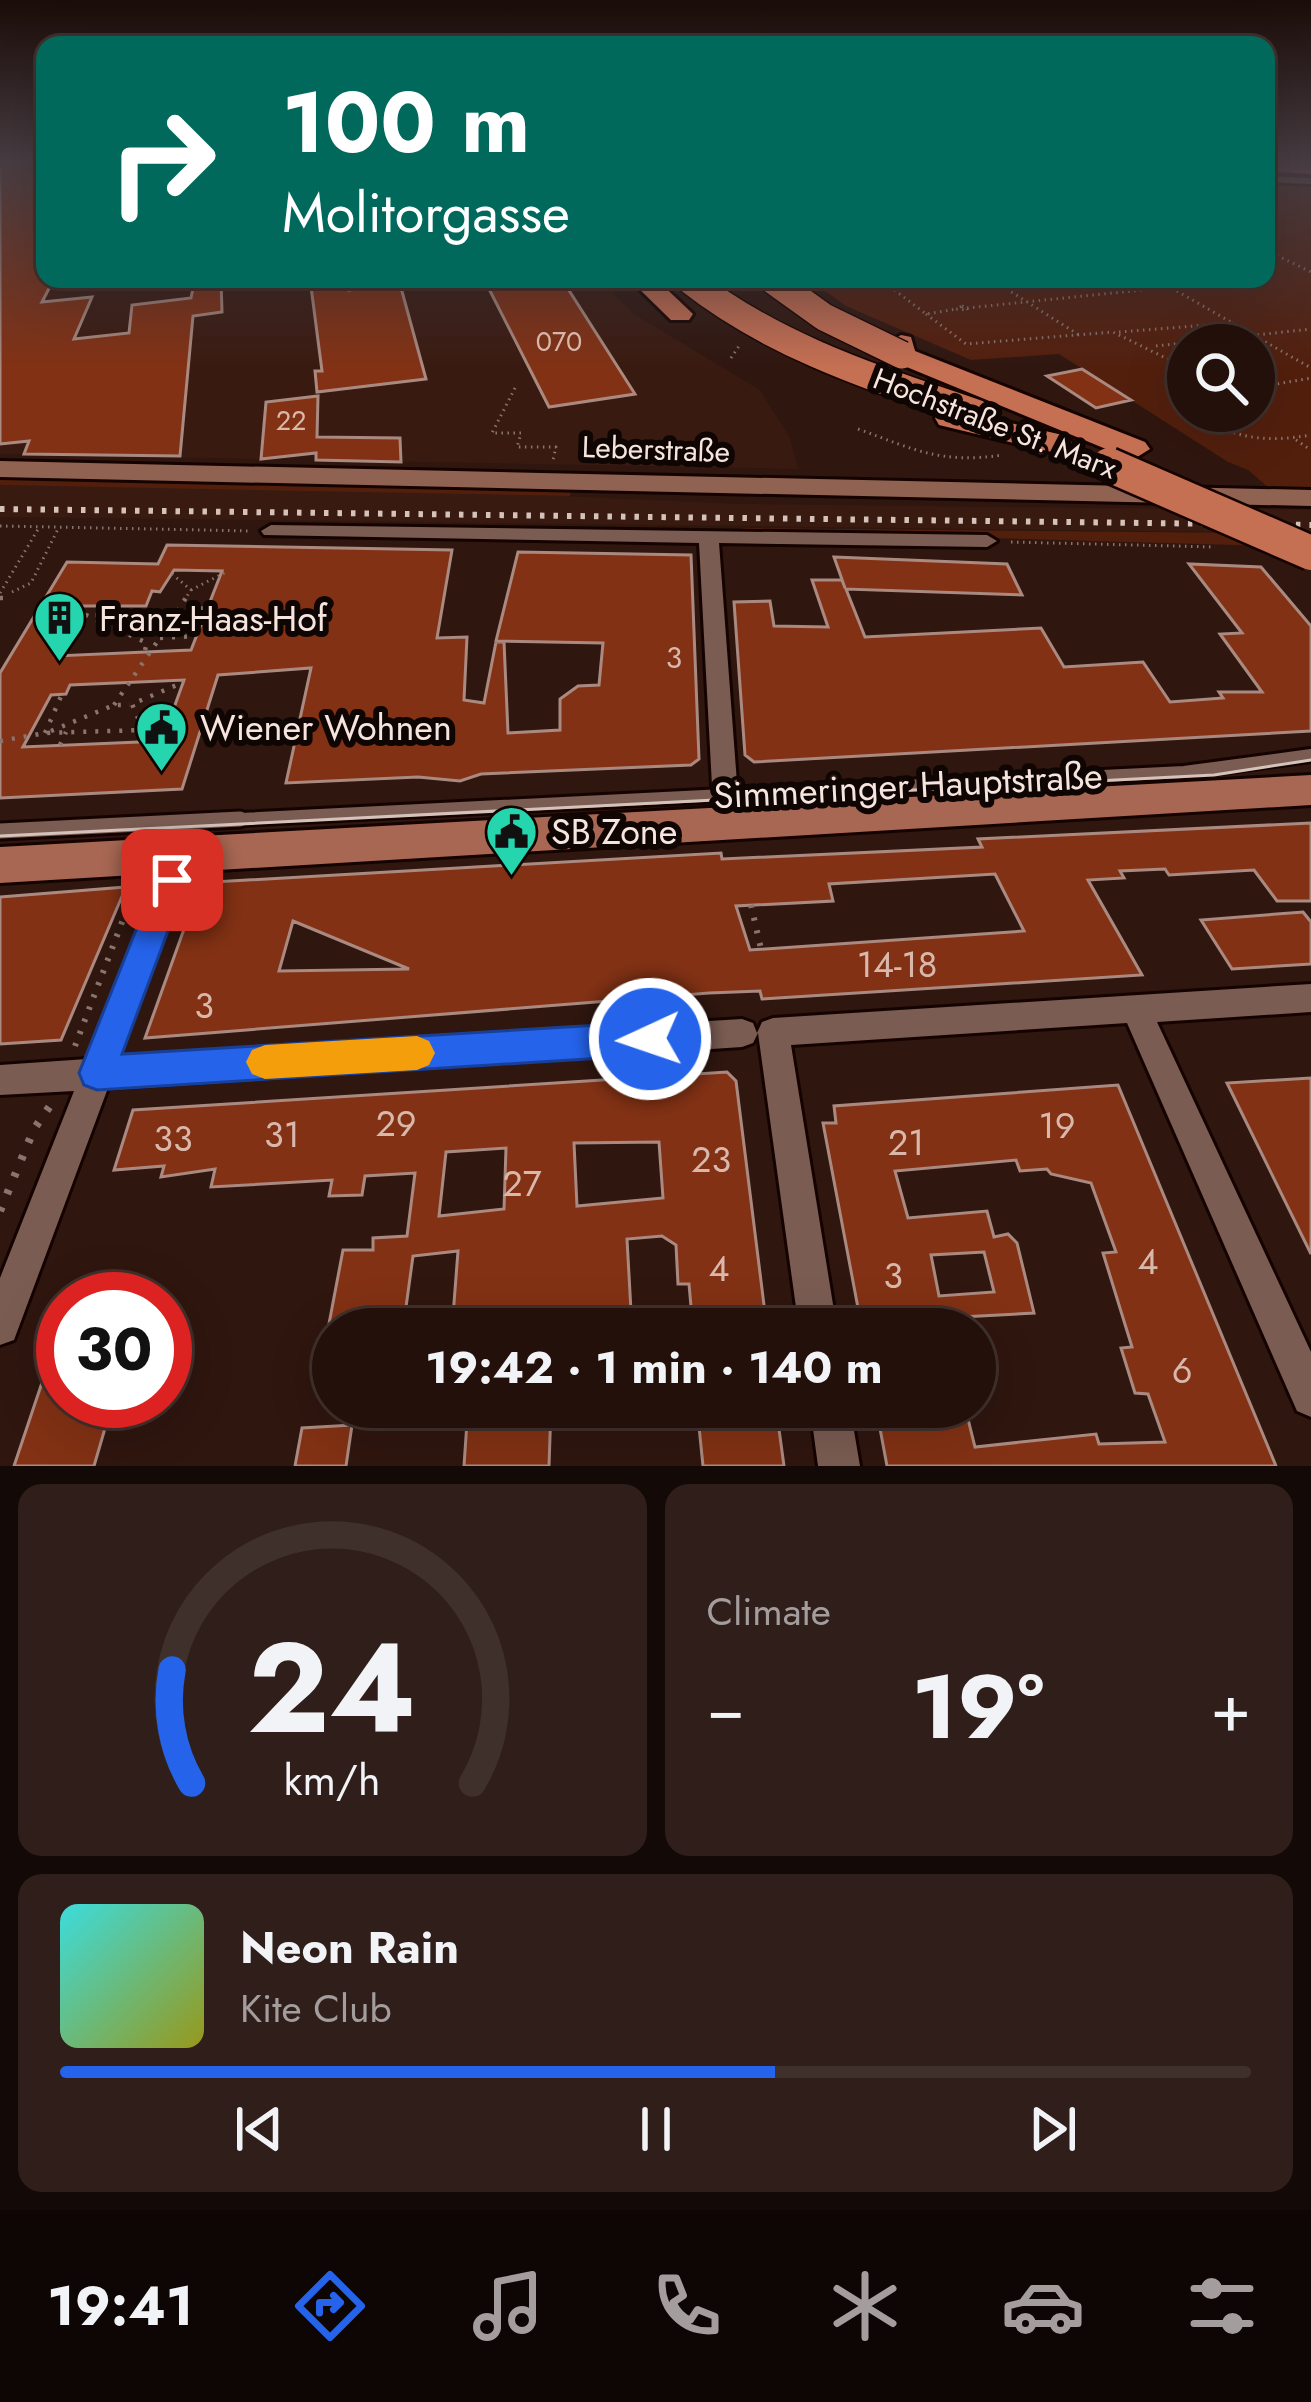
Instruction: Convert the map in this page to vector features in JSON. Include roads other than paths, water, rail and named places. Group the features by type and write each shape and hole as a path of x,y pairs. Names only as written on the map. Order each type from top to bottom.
{"highway":[{"path":"652,288 700,326 852,389 1056,443"},
{"name":"Hochstraße St. Marx","path":"700,288 724,307 794,345 1056,443 1311,553"},
{"path":"742,288 800,327 976,412"},
{"name":"Hochstraße St. Marx","path":"784,288 824,317 902,355 1311,526"},
{"path":"811,288 901,343 902,355"}],"main road":[{"name":"Simmeringer Hauptstraße","path":"0,865 181,855 726,809 1311,790"}],"street":[{"name":"Leberstraße","path":"0,469 1311,498"},
{"path":"272,531 987,542"},
{"path":"709,541 726,809"},
{"path":"0,1326 86,1059 181,855"},
{"path":"0,1080 86,1059 763,1039 1311,998"},
{"path":"1136,1009 1311,1397"},
{"path":"763,1039 814,1308"},
{"path":"833,1428 839,1466"}],"lane":[{"name":"Simmeringer Hauptstraße","path":"0,831 726,809 1217,770 1311,755"}],"tram line":[{"path":"0,836 1214,775 1311,760"}],"railway":[{"path":"0,509 1311,525"}],"place":[{"name":"Franz-Haas-Hof","path":"60,664"},
{"name":"Wiener Wohnen","path":"161,773"},
{"name":"SB Zone","path":"512,877"}]}
